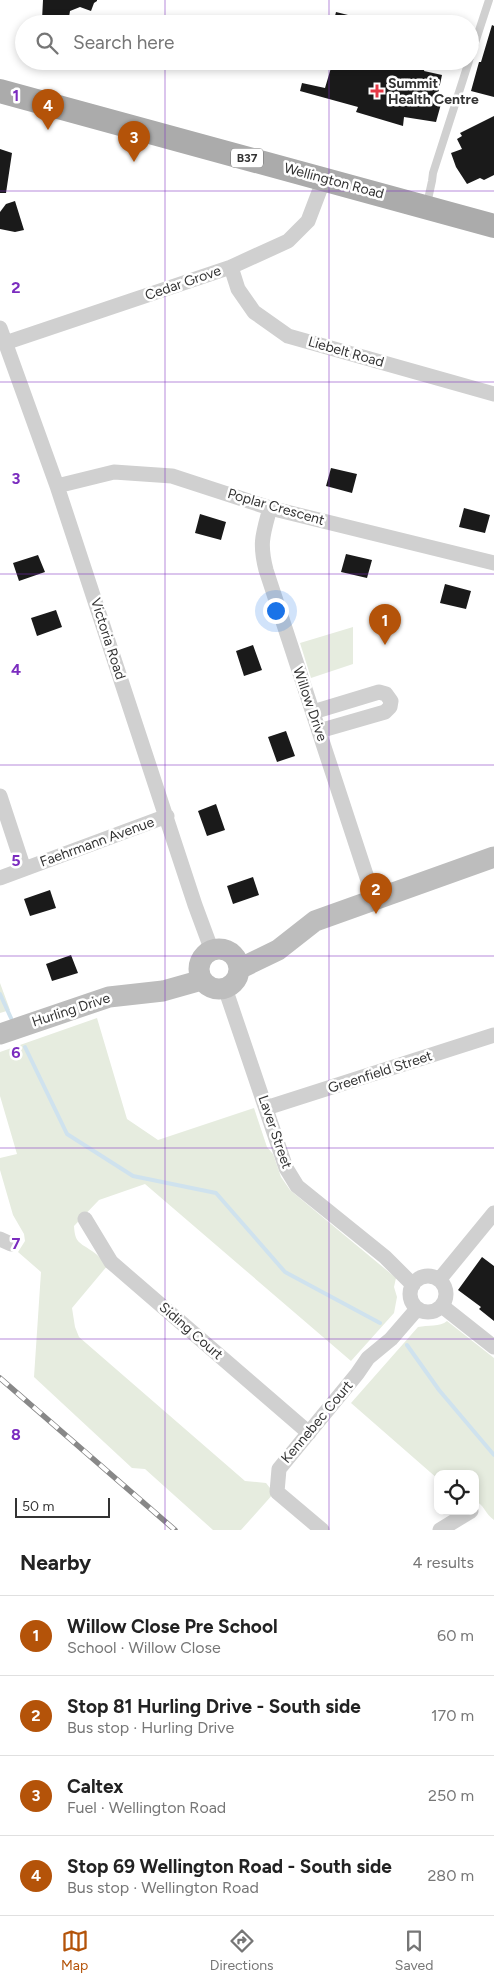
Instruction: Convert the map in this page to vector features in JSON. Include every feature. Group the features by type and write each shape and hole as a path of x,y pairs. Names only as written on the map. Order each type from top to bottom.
{"main road":[{"name":"Wellington Road","path":"0,91 494,226"}],"street":[{"name":"Cedar Grove","path":"5,343 231,267 288,241 308,221 324,179"},
{"name":"Liebelt Road","path":"231,267 238,289 254,312 288,336 494,394"},
{"name":"Victoria Road","path":"0,328 57,486 212,951"},
{"name":"Poplar Crescent","path":"57,486 114,472 172,476 270,508 494,563"},
{"name":"Willow Drive","path":"270,508 262,539 262,553 271,589 374,899"},
{"path":"313,712 379,692 386,694 391,701 390,707 385,712 319,731"},
{"path":"0,796 24,869"},
{"name":"Faehrmann Avenue","path":"0,878 167,816"},
{"path":"239,969 278,950 315,921 494,857"},
{"path":"212,951 226,951 236,959 239,969 235,982 225,988 211,988 202,980 199,966 202,960 212,951"},
{"name":"Hurling Drive","path":"0,1034 109,997 163,990 202,980"},
{"name":"Laver Street","path":"225,988 286,1168 297,1186 385,1257 413,1285"},
{"name":"Greenfield Street","path":"266,1108 494,1035"},
{"path":"439,1280 494,1213"},
{"name":"Siding Court","path":"85,1219 111,1262 309,1433"},
{"path":"428,1277 439,1280 445,1290 445,1301 442,1306 428,1312 418,1308 410,1295 413,1285 422,1278 428,1277"},
{"path":"442,1306 494,1347"},
{"name":"Kennebec Court","path":"322,1530 278,1492 278,1469 368,1358 391,1339 418,1308"},
{"path":"440,1530 466,1515"}],"lane":[{"path":"479,32 489,0"},
{"path":"426,206 433,173 467,70"}],"shaded area":[{"path":"353,627 353,664 311,678 300,643"},
{"path":"0,983 10,1010 0,1013"},
{"path":"97,1018 127,1119 158,1140 254,1108 267,1147 273,1154 281,1177 290,1190 396,1278 394,1287 397,1297 394,1313 351,1361 145,1184 99,1200 74,1226 78,1242 108,1265 72,1308 75,1327 79,1337 245,1481 266,1483 274,1493 241,1530 213,1530 145,1469 132,1468 34,1377 41,1272 18,1252 25,1241 24,1234 13,1215 0,1170 0,1158 17,1154 0,1096 0,1052"},
{"path":"447,1321 494,1358 494,1520 479,1503 479,1470 434,1470 434,1476 351,1403 418,1327"}],"building":[{"path":"43,0 97,0 91,11 80,7 70,11 69,15 42,15"},
{"path":"336,12 348,15 335,15"},
{"path":"492,25 494,26 494,97 471,91 477,70 479,70 479,62 481,62"},
{"name":"Summit Health Centre","path":"330,70 424,70 442,75 436,103 441,104 436,122 404,117 403,126 356,112 358,107 300,91 302,83 325,88"},
{"path":"494,116 494,175 484,180 480,178 467,184 456,167 451,153 462,149 457,139 462,136 460,133"},
{"path":"0,149 12,153 6,193 0,193"},
{"path":"15,201 24,230 15,232 0,229 0,212 6,204"},
{"path":"331,468 357,474 352,493 326,486"},
{"path":"464,508 490,515 485,533 459,527"},
{"path":"200,514 226,522 221,540 195,533"},
{"path":"346,554 372,560 367,578 341,572"},
{"path":"38,555 45,572 19,581 13,563"},
{"path":"445,584 471,591 466,609 440,603"},
{"path":"56,610 62,627 37,636 31,618"},
{"path":"253,645 262,670 244,676 236,651"},
{"path":"286,731 295,756 277,762 268,737"},
{"path":"216,804 225,830 207,836 198,811"},
{"path":"253,877 259,895 233,904 227,886"},
{"path":"50,890 56,908 30,916 24,899"},
{"path":"71,955 78,973 52,981 46,964"},
{"path":"482,1257 494,1266 494,1321 479,1309 481,1307 458,1290"}],"waterway":[{"path":"0,994 11,1018"},
{"path":"25,1047 67,1134 133,1176 216,1193 285,1272 380,1323"},
{"path":"407,1345 439,1390 494,1455"}],"railway":[{"path":"0,1378 175,1530"}],"place":[{"name":"Summit Health Centre","path":"377,91"},
{"name":"Stop 69 Wellington Road - South side","path":"48,130"},
{"name":"Caltex","path":"134,162"},
{"name":"Willow Close Pre School","path":"385,645"},
{"name":"Stop 81 Hurling Drive - South side","path":"376,914"}]}
